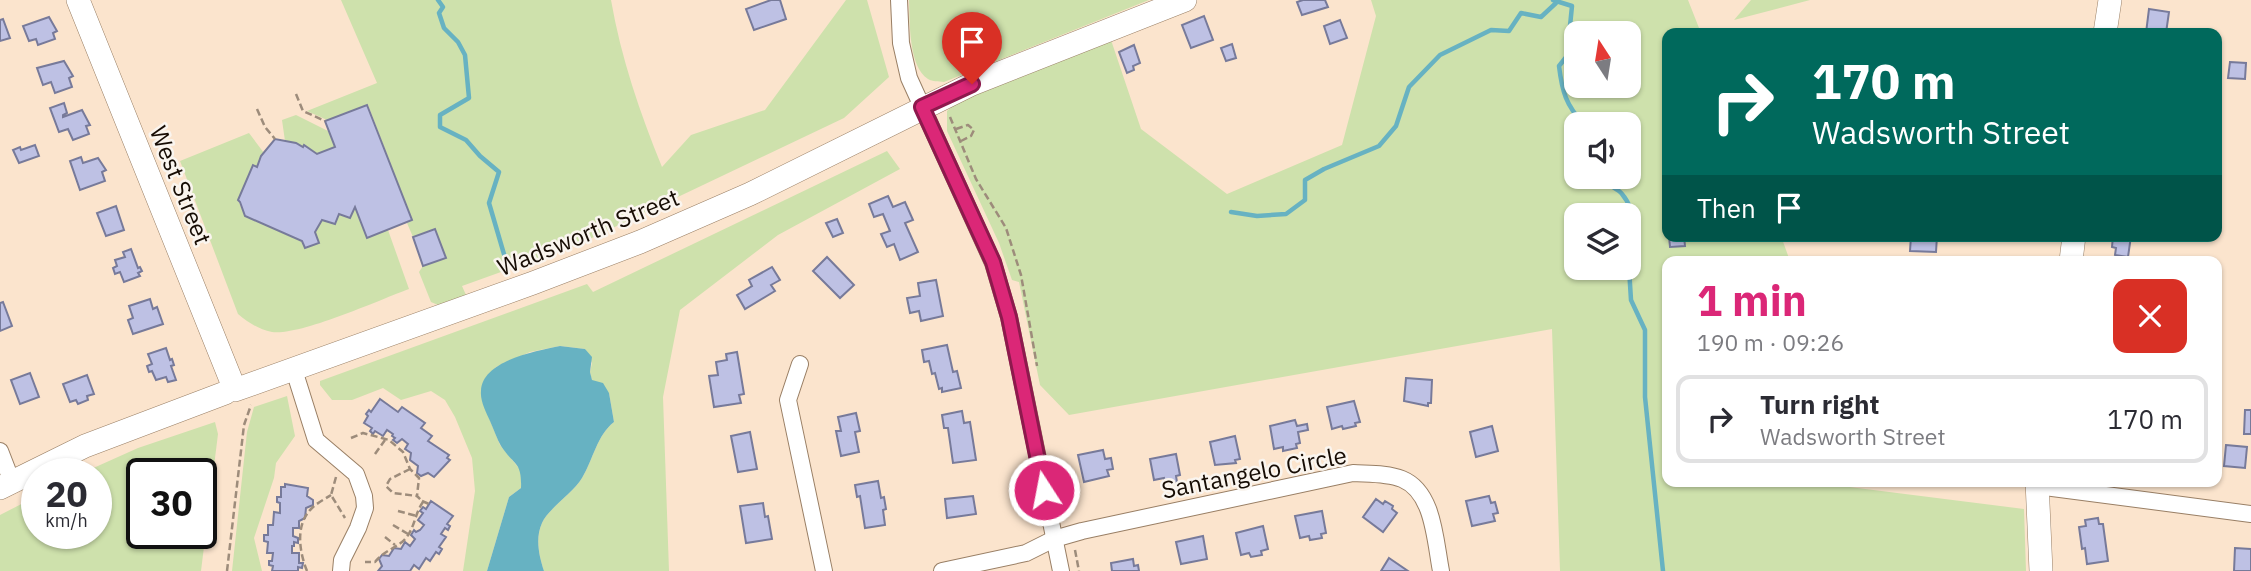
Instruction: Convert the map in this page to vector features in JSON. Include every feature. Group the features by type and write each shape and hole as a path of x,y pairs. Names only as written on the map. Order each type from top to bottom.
{"street":[{"name":"West Street","path":"78,0 238,395"},
{"path":"899,0 904,59 922,107 993,262 1009,317 1061,571"},
{"name":"Wadsworth Street","path":"6,485 85,446 238,395 294,370 640,242 750,194 922,107 1021,63 1185,0"},
{"path":"2106,28 2110,0"},
{"path":"800,364 788,400 824,571"},
{"path":"294,370 316,440 356,474 364,496 365,508 342,560 341,571"},
{"path":"0,451 6,485"},
{"name":"Santangelo Circle","path":"1054,539 1353,474 1378,474 1403,479 1419,491 1428,508 1441,571"},
{"path":"2037,487 2041,571"},
{"path":"2058,487 2251,514"},
{"path":"942,571 1026,553 1054,539"}],"path":[{"path":"296,94 303,111 325,121"},
{"path":"257,108 265,127 275,139"},
{"path":"956,129 968,125 973,128 974,134 961,141"},
{"path":"227,571 243,425 238,395"},
{"path":"351,438 363,433 385,439 403,452 410,469 419,478 417,496"},
{"path":"375,454 385,439"},
{"path":"307,571 300,546 300,529 310,509 331,495 341,461"},
{"path":"410,469 390,479 386,486 393,493 417,496 429,504"},
{"path":"331,495 355,533"},
{"path":"365,562 375,562 380,555 402,542 422,501"},
{"path":"398,511 417,516"},
{"path":"393,526 408,534"},
{"path":"385,537 395,545"}],"green space":[{"path":"341,0 611,0 632,85 662,167 691,135 765,110 846,0 867,0 889,77 844,118 579,244 462,286 466,295 438,305 431,302 419,272 423,266 446,257 435,229 413,237 407,223 412,220 368,105 327,120 307,111 377,83"},
{"path":"909,0 1149,0 944,82 928,79 917,64 911,42"},
{"path":"1371,0 1688,0 1699,28 1662,28 1662,242 1783,242 1788,256 1662,256 1662,487 1850,487 2024,509 2026,571 1560,571 1552,329 1069,415 1040,385 1019,282 1012,280 999,243 947,131 947,111 956,103 1111,40 1141,129 1227,194 1342,145 1376,16"},
{"path":"1751,0 1810,0 1734,20"},
{"path":"296,115 328,131 335,147 317,154 305,145 303,147 285,141 282,120"},
{"path":"249,133 264,153 257,167 253,166 238,200 245,216 302,241 305,248 319,243 315,232 322,220 335,223 339,214 355,207 367,237 388,230 409,289 320,323 285,332 262,329 238,314 180,161"},
{"path":"887,151 900,169 778,235 680,310 663,397 669,571 544,571 538,541 542,523 582,478 599,441 614,422 609,393 592,381 592,363 585,349 560,346 530,352 496,367 484,380 481,391 483,403 500,445 522,472 521,488 509,497 487,571 463,571 475,491 472,458 445,400 431,391 401,400 383,388 352,400 332,400 320,385 320,381 587,284 593,292"},
{"path":"287,396 295,436 276,463 274,478 254,538 262,571 232,571 247,432 254,407"},
{"path":"215,422 218,434 215,458 126,458 126,549 204,549 201,571 0,571 0,515 21,504 21,549 112,549 112,460"}],"water":[{"path":"560,346 585,349 592,357 592,380 603,383 609,393 614,422 599,441 582,478 542,523 538,541 544,571 487,571 509,497 521,488 521,479 519,468 501,446 484,406 481,391 484,380 500,364"}],"building":[{"path":"771,0 780,0 786,19 754,30 746,9"},
{"path":"1325,0 1328,7 1302,15 1297,2"},
{"path":"2149,9 2169,12 2167,28 2147,28"},
{"path":"1204,16 1213,40 1191,48 1182,25"},
{"path":"49,17 57,31 53,33 55,39 38,45 36,39 29,41 23,26"},
{"path":"3,19 10,38 0,41 0,20"},
{"path":"1340,20 1347,38 1330,44 1324,26"},
{"path":"1232,44 1236,58 1226,61 1221,48"},
{"path":"1134,45 1140,63 1127,73 1119,52"},
{"path":"64,61 73,76 69,78 72,87 55,93 51,82 43,85 37,68"},
{"path":"2230,62 2246,63 2245,79 2228,78"},
{"path":"64,103 67,113 63,117 82,110 90,125 86,126 89,134 73,140 68,129 59,132 50,108"},
{"path":"367,105 412,220 367,238 355,207 350,218 339,214 335,224 322,220 315,232 319,243 305,248 302,241 245,216 238,200 253,165 257,167 261,156 275,139 303,147 304,145 317,154 335,147 325,121"},
{"path":"35,145 39,156 19,163 13,150"},
{"path":"81,157 83,163 98,158 106,170 102,172 105,181 80,190 70,161"},
{"path":"888,196 893,207 905,202 913,220 905,223 918,252 900,260 894,244 887,247 881,234 890,231 883,214 874,217 869,204"},
{"path":"116,206 124,230 106,236 97,213"},
{"path":"837,219 843,233 833,237 826,223"},
{"path":"435,229 446,258 423,266 413,237"},
{"path":"1670,242 1685,242 1685,246 1670,247"},
{"path":"1911,242 1937,242 1936,252 1910,251"},
{"path":"2112,242 2130,242 2128,256 2115,255 2116,248 2112,247"},
{"path":"131,249 138,268 142,271 138,273 140,276 124,282 120,272 115,274 113,268 117,266 115,260 125,257 123,252"},
{"path":"827,257 854,285 840,298 813,271"},
{"path":"772,267 780,280 771,285 775,291 745,309 737,295 752,286 749,280"},
{"path":"936,280 943,316 921,321 919,311 910,313 907,298 920,296 918,283"},
{"path":"150,299 153,309 157,307 163,324 133,334 128,320 133,318 129,306"},
{"path":"3,302 12,326 0,331 0,303"},
{"path":"947,345 953,372 957,371 961,388 942,392 935,373 932,374 929,361 924,362 922,350"},
{"path":"166,348 174,365 171,366 176,380 168,382 166,377 156,380 147,366 152,364 148,354"},
{"path":"737,352 744,394 739,395 741,403 714,407 709,376 718,375 716,362 727,360 726,354"},
{"path":"30,373 39,397 20,404 11,380"},
{"path":"87,375 94,394 78,404 76,400 70,402 63,384"},
{"path":"1406,378 1432,380 1431,403 1428,403 1428,406 1404,401"},
{"path":"380,399 398,412 402,407 425,423 421,428 432,436 428,441 449,455 447,458 450,460 434,477 428,473 421,476 417,473 418,466 410,460 411,453 405,449 408,444 402,439 397,443 393,440 393,434 387,430 383,436 375,431 373,434 370,431 372,428 364,423 368,416 366,414 369,410 371,412"},
{"path":"1354,401 1360,422 1355,423 1356,426 1332,429 1327,407"},
{"path":"2245,410 2251,410 2251,434 2244,434"},
{"path":"962,411 964,423 970,422 976,460 953,463 948,428 944,428 942,415"},
{"path":"856,413 860,431 855,432 859,452 841,456 836,431 841,431 838,417"},
{"path":"1295,420 1297,426 1307,424 1308,430 1298,432 1300,443 1296,444 1297,448 1283,451 1283,447 1274,449 1270,426"},
{"path":"1492,426 1498,451 1476,457 1470,432"},
{"path":"750,432 757,469 738,472 731,436"},
{"path":"1235,436 1240,459 1235,460 1236,463 1215,465 1210,442"},
{"path":"2226,445 2247,447 2245,468 2224,466"},
{"path":"1103,450 1105,459 1111,458 1113,469 1107,470 1109,476 1084,482 1078,455"},
{"path":"1176,454 1180,475 1176,476 1177,482 1165,484 1164,478 1154,480 1150,459"},
{"path":"878,481 886,509 883,510 885,525 865,528 860,496 857,497 855,485"},
{"path":"285,484 308,488 307,496 313,500 313,505 306,508 305,518 299,521 299,528 293,528 293,536 298,538 298,543 294,542 292,553 299,553 302,568 298,567 298,571 272,571 273,566 269,565 269,561 272,561 273,553 267,553 268,542 264,541 264,535 268,535 268,525 273,525 274,512 280,513 277,497 281,497 281,487 285,487"},
{"path":"973,496 976,514 947,518 945,499"},
{"path":"1489,496 1491,503 1495,502 1498,513 1493,514 1495,521 1472,526 1466,501"},
{"path":"1376,499 1393,506 1392,509 1397,513 1383,532 1363,517"},
{"path":"431,501 453,516 447,524 450,526 448,530 445,528 441,534 446,537 439,547 442,549 439,554 436,552 430,561 426,558 419,569 414,565 410,571 378,571 382,566 379,559 382,555 389,556 394,548 401,549 405,542 410,546 415,539 411,535 414,530 420,530 424,525 418,520 423,513 420,511 423,507 426,509"},
{"path":"763,503 772,539 746,543 740,506"},
{"path":"1322,511 1326,533 1321,534 1322,538 1300,538 1295,516"},
{"path":"2098,518 2099,524 2103,524 2108,561 2087,564 2079,527 2086,526 2085,520"},
{"path":"1263,526 1268,549 1261,551 1262,555 1241,555 1236,533"},
{"path":"1203,536 1207,559 1181,564 1176,542"},
{"path":"2235,548 2251,549 2251,571 2234,571"},
{"path":"1389,558 1408,571 1381,571"},
{"path":"1133,559 1134,566 1138,565 1139,571 1112,571 1111,563"}],"waterway":[{"path":"438,0 443,7 439,13 444,28 458,42 465,55 469,98 440,115 440,127 466,140 499,172 489,203 506,261"},
{"path":"1553,0 1572,6 1567,56 1559,66 1566,98 1574,112"},
{"path":"1231,212 1257,216 1286,214 1305,200 1305,180 1379,146 1396,126 1409,87 1440,55 1491,30 1509,31 1521,13 1541,17 1556,3"},
{"path":"1615,189 1628,203"},
{"path":"1630,280 1631,300 1645,330 1645,397 1663,571"}],"route":[{"path":"972,84 922,107 993,262 1009,317 1044,490"}]}
